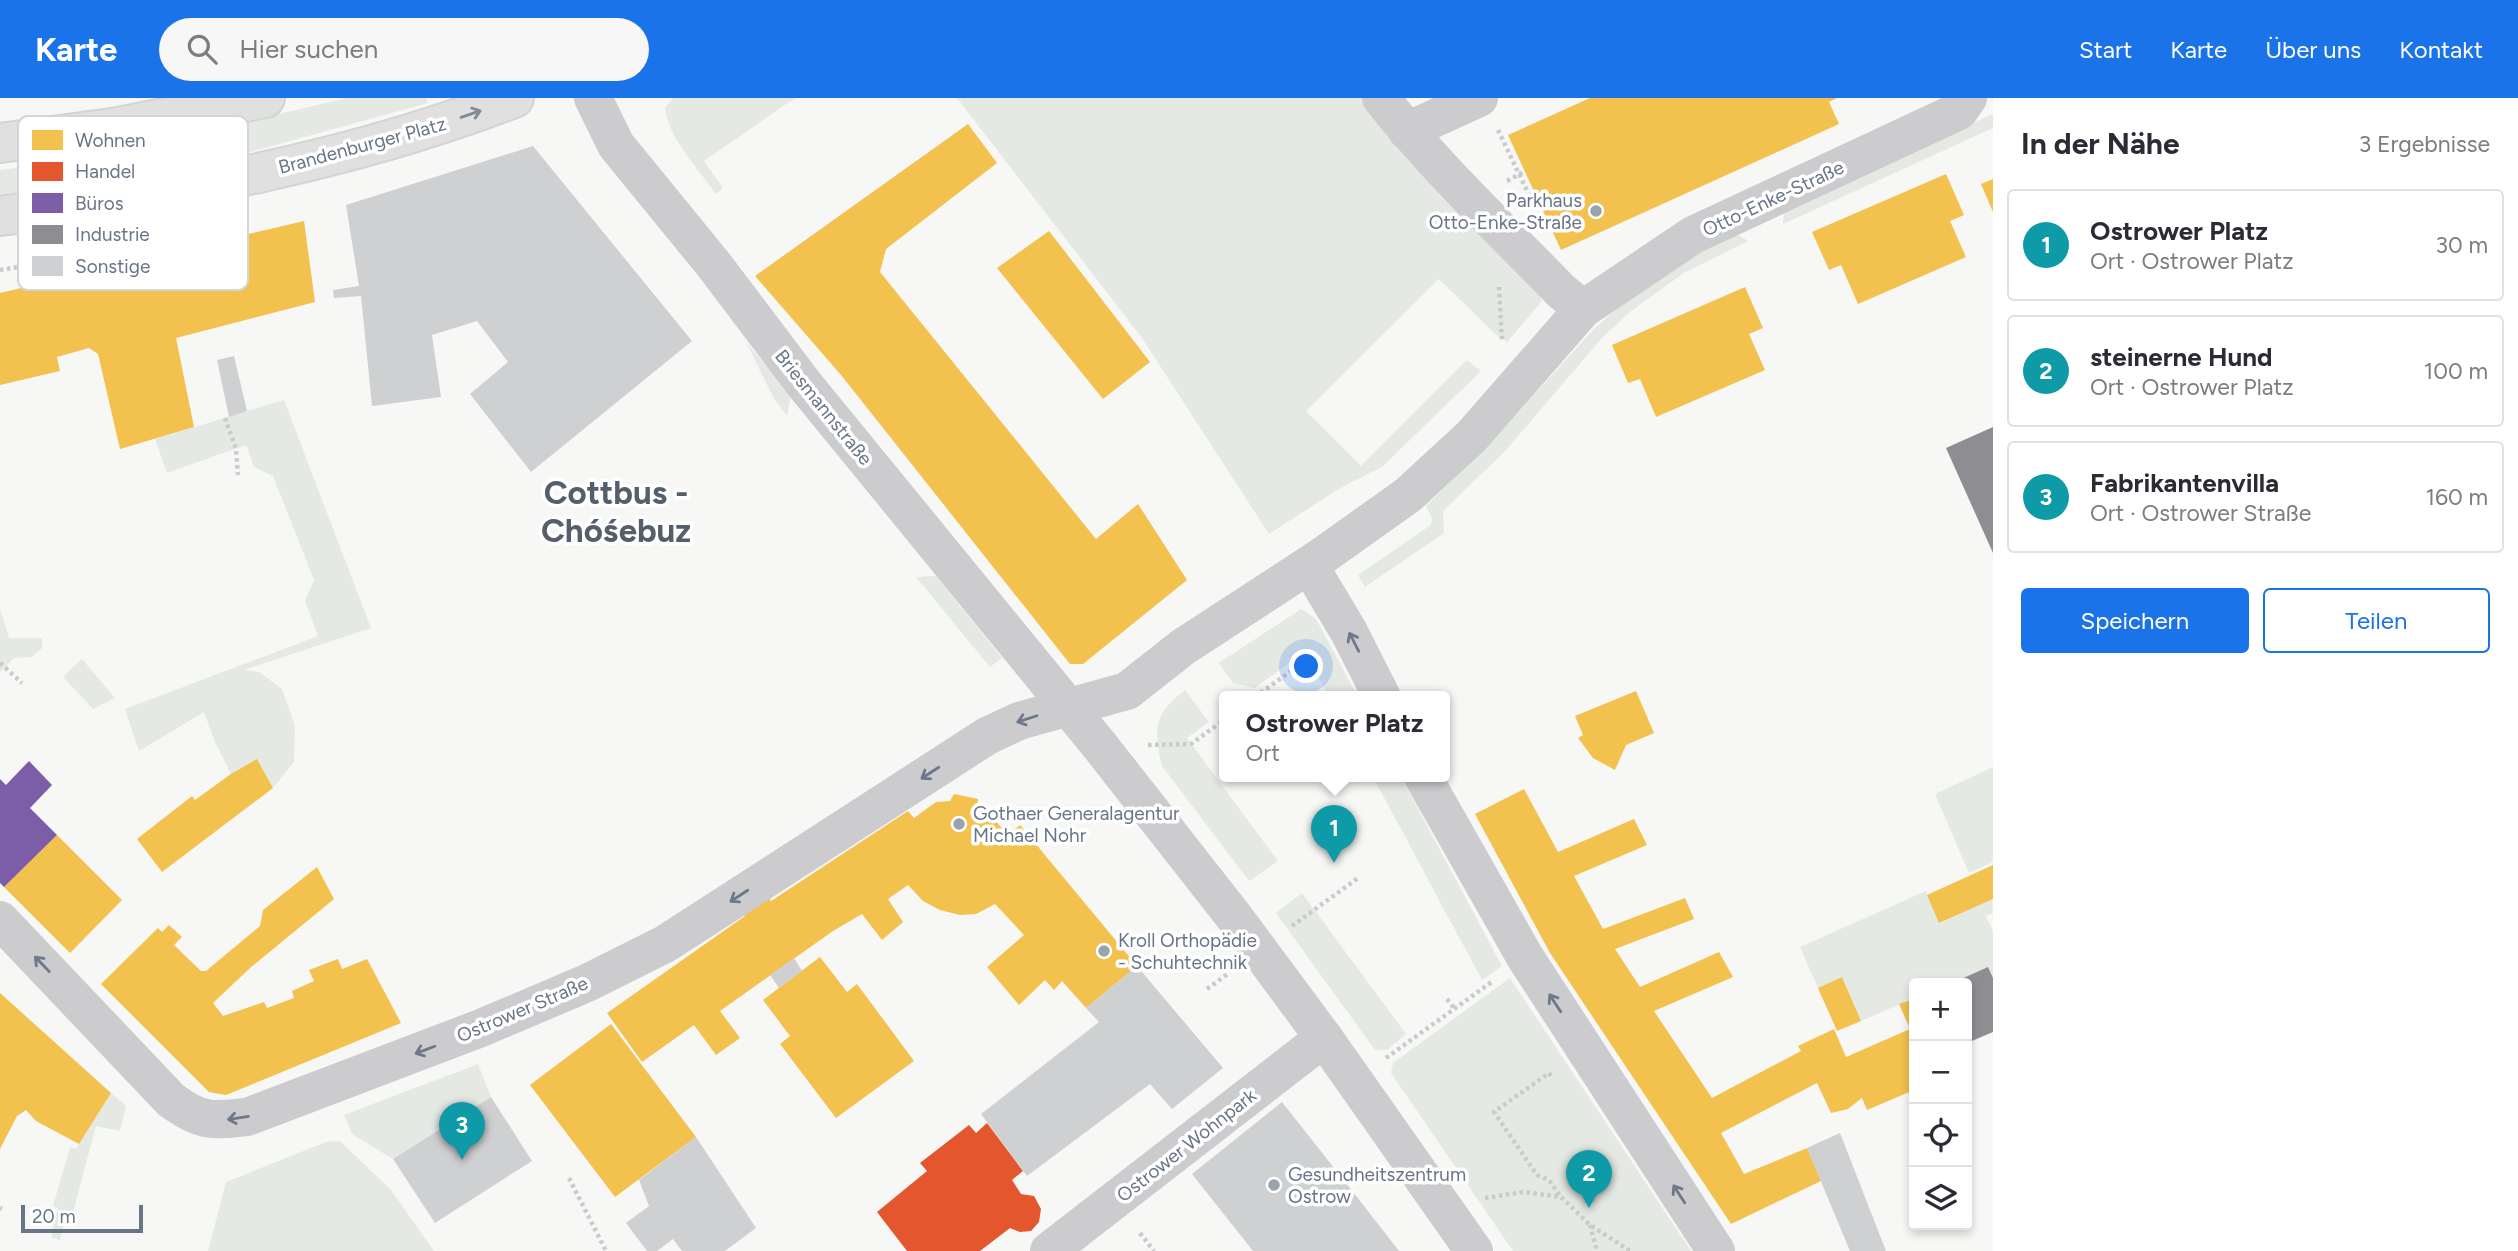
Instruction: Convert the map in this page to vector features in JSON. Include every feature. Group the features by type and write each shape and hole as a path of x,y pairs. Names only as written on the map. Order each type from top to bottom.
{"main road":[{"path":"173,116 265,98"},
{"name":"Brandenburger Platz","path":"248,175 297,165 468,116 514,98"},
{"path":"0,143 18,141"},
{"name":"Brandenburger Platz","path":"0,216 18,214"}],"street":[{"name":"Briesmannstraße","path":"593,98 616,145 714,265 804,384 1226,907 1324,1038 1474,1251"},
{"path":"1381,98 1407,131 1561,291 1583,309"},
{"name":"Otto-Enke-Straße","path":"1309,565 1408,495 1472,436 1583,309 1693,234 1959,111 1968,98"},
{"path":"1407,131 1487,112"},
{"name":"Ostrower Straße","path":"0,920 171,1100 189,1113 213,1121 247,1117 481,1028 587,982 664,944 987,736 1019,721 1127,691 1184,648 1309,565"},
{"path":"1309,565 1349,632 1379,691"},
{"path":"1426,782 1525,957 1716,1251"},
{"name":"Ostrower Wohnpark","path":"1049,1251 1324,1038"}],"path":[{"path":"1487,112 1535,209"},
{"path":"225,418 236,449 238,475"},
{"path":"1263,691 1308,657 1349,632"},
{"path":"0,663 22,683"},
{"path":"1144,745 1191,744 1219,724"},
{"path":"1354,1081 1525,957"},
{"path":"1447,999 1454,1009"},
{"path":"1594,1063 1558,1086 1549,1073 1494,1112 1537,1175 1549,1180 1561,1197 1590,1225 1630,1251"},
{"path":"569,1178 606,1251"},
{"path":"1478,1200 1524,1192 1561,1197"},
{"path":"1132,1223 1154,1251"},
{"path":"1590,1225 1597,1251"}],"shaded area":[{"path":"347,98 426,98 428,103 248,153 248,121"},
{"path":"673,98 795,98 704,161 723,188 716,194 672,131 665,108"},
{"path":"957,98 1361,98 1441,196 1538,290 1542,301 1507,342 1494,333 1439,279 1306,411 1361,466 1467,360 1481,371 1383,466 1337,490 1269,534 1142,338"},
{"path":"1993,114 1993,128 1783,224 1784,208"},
{"path":"18,168 18,196 0,198 0,170"},
{"path":"1735,233 1748,241 1684,273 1631,311 1601,339 1506,450 1443,511 1444,533 1365,587 1358,575 1431,525 1432,518 1426,506 1492,441 1593,330 1630,296 1683,260"},
{"path":"746,342 791,394 787,416 774,399"},
{"path":"284,400 371,628 244,670 259,672 282,689 295,726 294,762 273,788 257,760 231,774 204,712 139,751 125,709 318,636 305,601 314,580 273,476 254,467 246,445 167,473 155,439"},
{"path":"936,576 1002,658 990,667 916,577"},
{"path":"0,609 9,638 42,638 42,648 32,657 14,658 0,672"},
{"path":"1301,609 1316,619 1355,691 1326,691 1305,651 1255,688 1233,683 1219,663"},
{"path":"82,659 115,698 93,709 63,677"},
{"path":"1185,690 1209,722 1187,738 1278,861 1249,881 1162,766 1157,741 1158,723"},
{"path":"1993,767 1993,862 1969,873 1935,794"},
{"path":"1376,782 1404,782 1502,966 1482,980"},
{"path":"1926,891 1940,923 1992,899 1993,913 1986,916 1993,931 1993,978 1988,967 1963,978 1909,978 1909,1000 1861,1021 1842,977 1818,988 1800,947"},
{"path":"1302,893 1406,1034 1387,1050 1375,1050 1276,913"},
{"path":"1510,978 1691,1251 1513,1251 1391,1073 1393,1063"},
{"path":"478,1064 491,1097 393,1159 352,1134 344,1115"},
{"path":"111,1093 126,1106 120,1131 96,1126 73,1212 67,1211 60,1240 51,1237 58,1208 53,1206 70,1147 76,1149"},
{"path":"340,1141 391,1190 434,1251 208,1251 226,1182 326,1142"}],"building: Wohnen":[{"name":"Parkhaus Otto-Enke-Straße","path":"1590,98 1837,98 1829,102 1839,124 1561,250 1508,135"},
{"path":"968,124 997,163 886,249 880,272 1096,539 1138,504 1187,580 1083,664 1070,664 841,375 755,276"},
{"path":"1946,174 1964,215 1950,221 1966,257 1858,304 1841,265 1829,270 1812,232"},
{"path":"1993,179 1993,212 1981,184"},
{"path":"304,221 315,302 176,338 194,427 120,449 98,354 89,348 57,357 60,371 0,385 0,293 18,289 248,290 248,234"},
{"path":"1049,231 1150,362 1103,399 997,268"},
{"path":"1745,287 1763,328 1749,334 1765,370 1656,417 1640,379 1628,383 1612,345"},
{"path":"1636,691 1654,733 1626,745 1615,770 1593,758 1578,738 1583,735 1575,716"},
{"path":"257,759 273,788 162,872 137,839 192,796 195,800"},
{"path":"1524,789 1558,852 1634,819 1647,845 1574,876 1603,929 1685,898 1694,919 1615,949 1640,987 1719,952 1733,977 1654,1011 1712,1098 1801,1051 1798,1046 1834,1029 1846,1057 1909,1029 1909,1092 1867,1110 1862,1098 1848,1109 1831,1113 1817,1083 1721,1133 1744,1174 1807,1148 1821,1181 1731,1224 1550,953 1475,814"},
{"path":"954,794 978,799 977,813 992,817 1008,835 1020,825 1137,966 1086,1008 1062,981 1054,990 1045,980 1019,1005 987,967 1024,935 995,904 976,914 960,915 940,910 923,901 908,885 888,899 903,922 882,940 862,914 833,931 720,1011 740,1038 716,1055 694,1025 642,1062 607,1013 745,916 741,912 767,894 771,901 908,811 914,818 936,802 950,801"},
{"path":"57,835 122,900 70,953 4,887"},
{"path":"1993,865 1993,899 1939,923 1927,895"},
{"path":"317,867 334,899 250,968 213,1003 223,1016 264,1002 267,1008 294,998 292,991 314,981 309,970 338,959 342,969 367,959 401,1023 226,1095 209,1092 101,984 158,928 162,932 169,925 182,937 174,945 201,971 206,971 260,926 263,910"},
{"path":"820,957 847,992 857,984 914,1061 836,1118 780,1044 790,1036 763,1000"},
{"path":"1842,977 1861,1021 1837,1031 1818,988"},
{"path":"0,993 111,1093 79,1144 36,1121 26,1110 17,1116 0,1149"},
{"path":"1909,1001 1909,1027 1899,1004"},
{"path":"611,1024 696,1137 615,1197 530,1085"}],"building: Handel":[{"path":"987,1123 1023,1171 1012,1180 1021,1194 1034,1196 1041,1209 1039,1222 1031,1231 1020,1232 1010,1228 980,1251 907,1251 877,1212 927,1171 920,1163 969,1125 976,1133"}],"building: Büros":[{"path":"29,761 52,785 30,808 57,835 4,887 0,883 0,779 6,785"}],"building: Industrie":[{"path":"1993,427 1993,553 1946,448"},
{"path":"1988,967 1993,978 1993,1032 1972,1041 1972,978 1963,978"}],"building: Sonstige":[{"path":"533,146 692,341 531,472 470,394 508,362 477,321 432,335 441,397 372,406 361,296 334,298 333,290 359,286 346,205"},
{"path":"234,356 247,411 229,417 217,360"},
{"path":"794,958 802,971 779,988 770,975"},
{"path":"1137,966 1223,1068 1172,1109 1150,1084 1027,1176 981,1114 1099,1022 1086,1008"},
{"path":"491,1097 532,1161 435,1223 393,1159"},
{"name":"Gesundheitszentrum Ostrow","path":"1282,1102 1399,1251 1253,1251 1192,1174"},
{"path":"1840,1133 1886,1251 1850,1251 1807,1148"},
{"path":"696,1137 756,1228 725,1251 682,1251 673,1239 657,1251 647,1251 626,1223 649,1206 639,1180"}],"place":[{"name":"Parkhaus Otto-Enke-Straße","path":"1596,211"},
{"name":"Gothaer Generalagentur Michael Nohr","path":"959,824"},
{"name":"Ostrower Platz","path":"1334,863"},
{"name":"Kroll Orthopädie - Schuhtechnik","path":"1104,951"},
{"name":"Fabrikantenvilla","path":"462,1160"},
{"name":"Gesundheitszentrum Ostrow","path":"1274,1185"},
{"name":"steinerne Hund","path":"1589,1208"}],"district":[{"name":"Cottbus - Chóśebuz","path":"616,511"}]}
